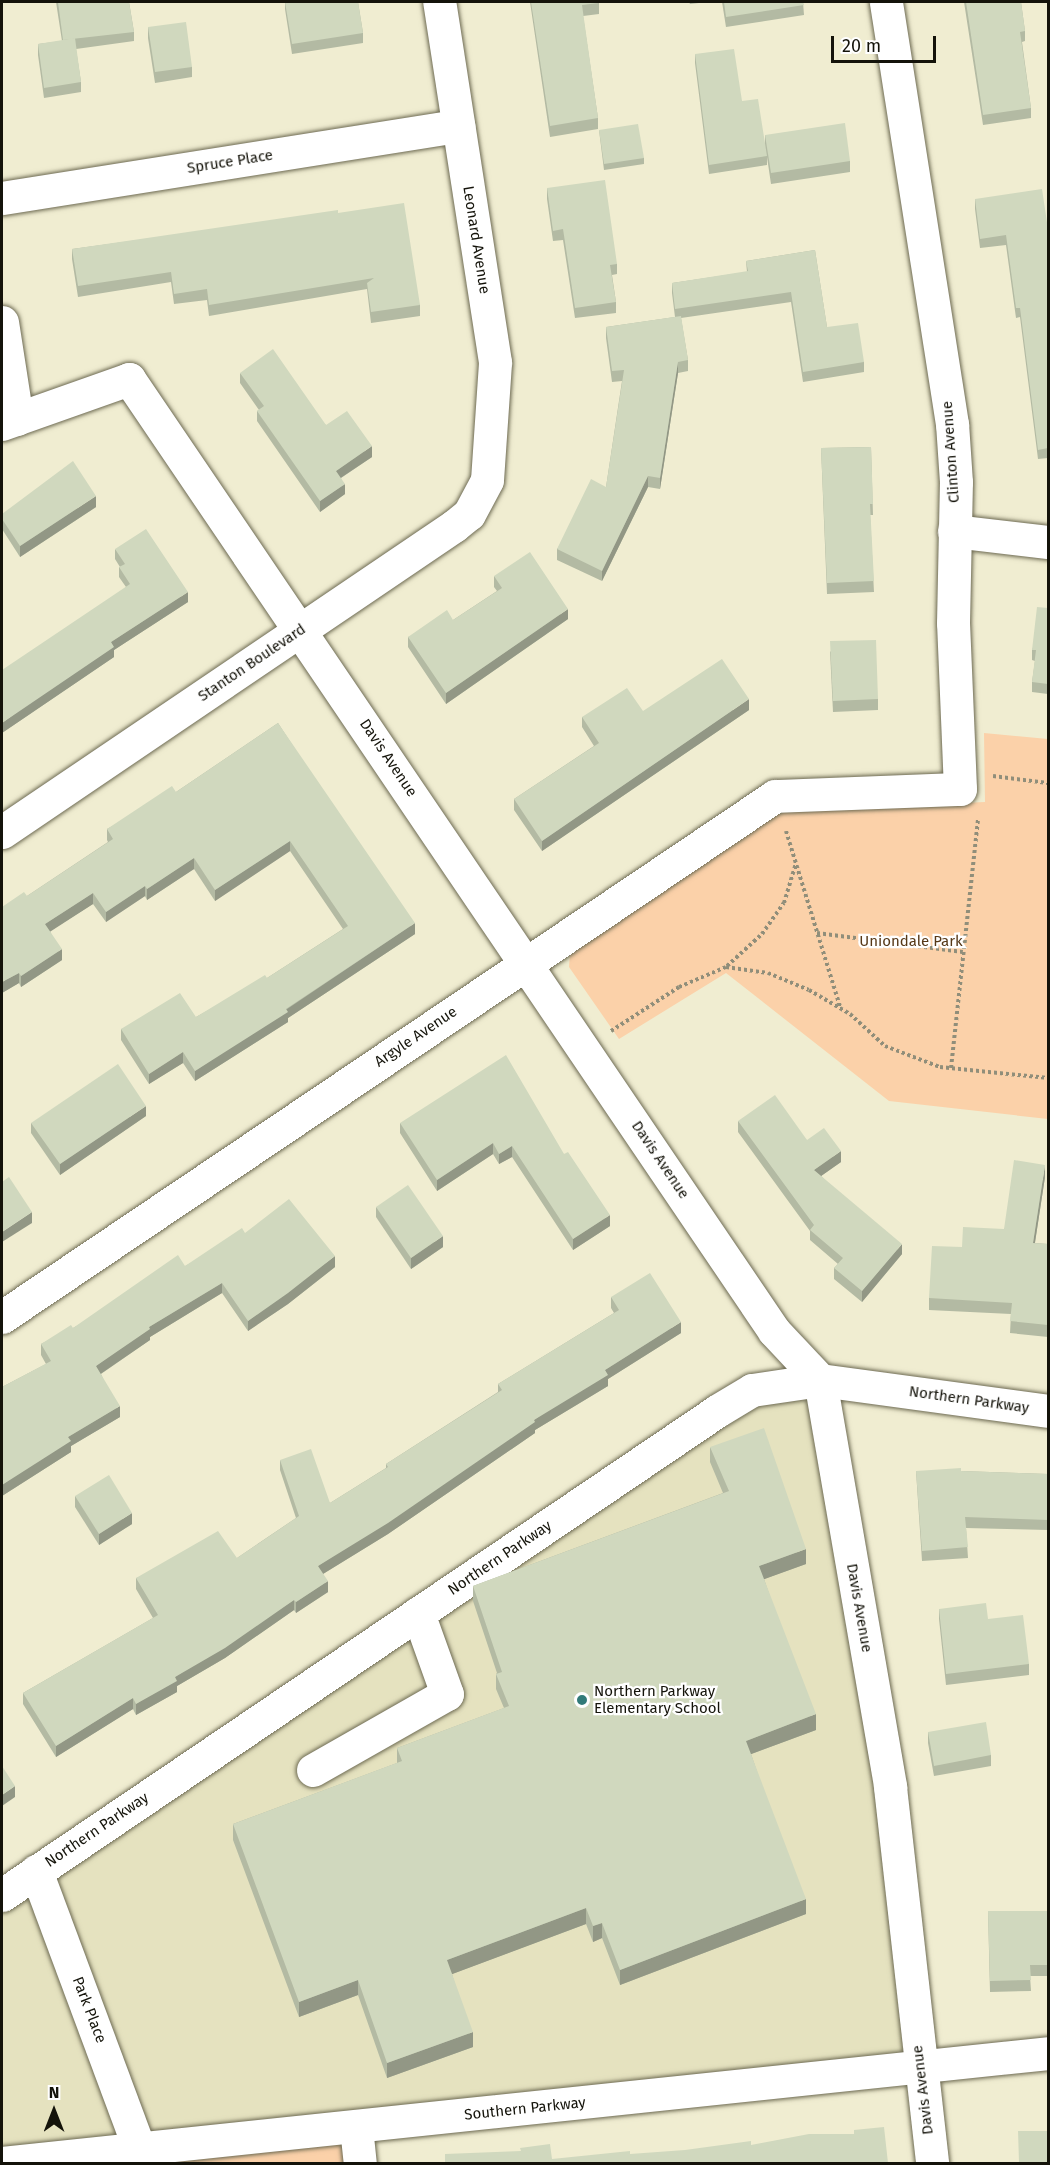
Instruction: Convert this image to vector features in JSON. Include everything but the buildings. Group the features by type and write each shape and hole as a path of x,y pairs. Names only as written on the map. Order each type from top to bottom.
{"street":[{"name":"Leonard Avenue","path":"439,2 495,362 487,480"},
{"name":"Clinton Avenue","path":"886,2 952,424 956,482 953,623 959,772"},
{"name":"Spruce Place","path":"2,198 458,126"},
{"path":"2,322 9,422"},
{"name":"Davis Avenue","path":"9,422 129,379 585,1048 774,1331 820,1380 890,1787 932,2163"},
{"name":"Stanton Boulevard","path":"2,832 454,526 469,514 487,480"},
{"path":"954,531 1048,542"},
{"path":"775,796 960,789 959,772"},
{"name":"Argyle Avenue","path":"2,1317 775,796"},
{"name":"Northern Parkway","path":"2,1895 752,1390 820,1380 1048,1411"},
{"path":"313,1770 447,1694 418,1613"},
{"name":"Park Place","path":"36,1871 141,2150"},
{"name":"Southern Parkway","path":"2,2163 1048,2053"},
{"path":"356,2127 360,2163"}],"path":[{"path":"959,772 1048,783"},
{"path":"775,796 840,1008"},
{"path":"951,1068 979,810"},
{"path":"585,1048 679,987 726,967 762,934 784,903 796,863"},
{"path":"817,933 963,952"},
{"path":"726,967 768,973 850,1014 885,1046 940,1067 1048,1078"}],"shaded area":[{"name":"Northern Parkway Elementary School","path":"820,1380 920,2066 2,2164 2,1895 717,1411"}],"green space":[{"name":"Uniondale Park","path":"984,733 1048,739 1048,1119 889,1101 726,973 619,1039 569,967 570,954 766,819 788,811 985,802"},
{"path":"356,2127 360,2164 9,2164"}],"place":[{"name":"Northern Parkway Elementary School","path":"582,1700"}]}
